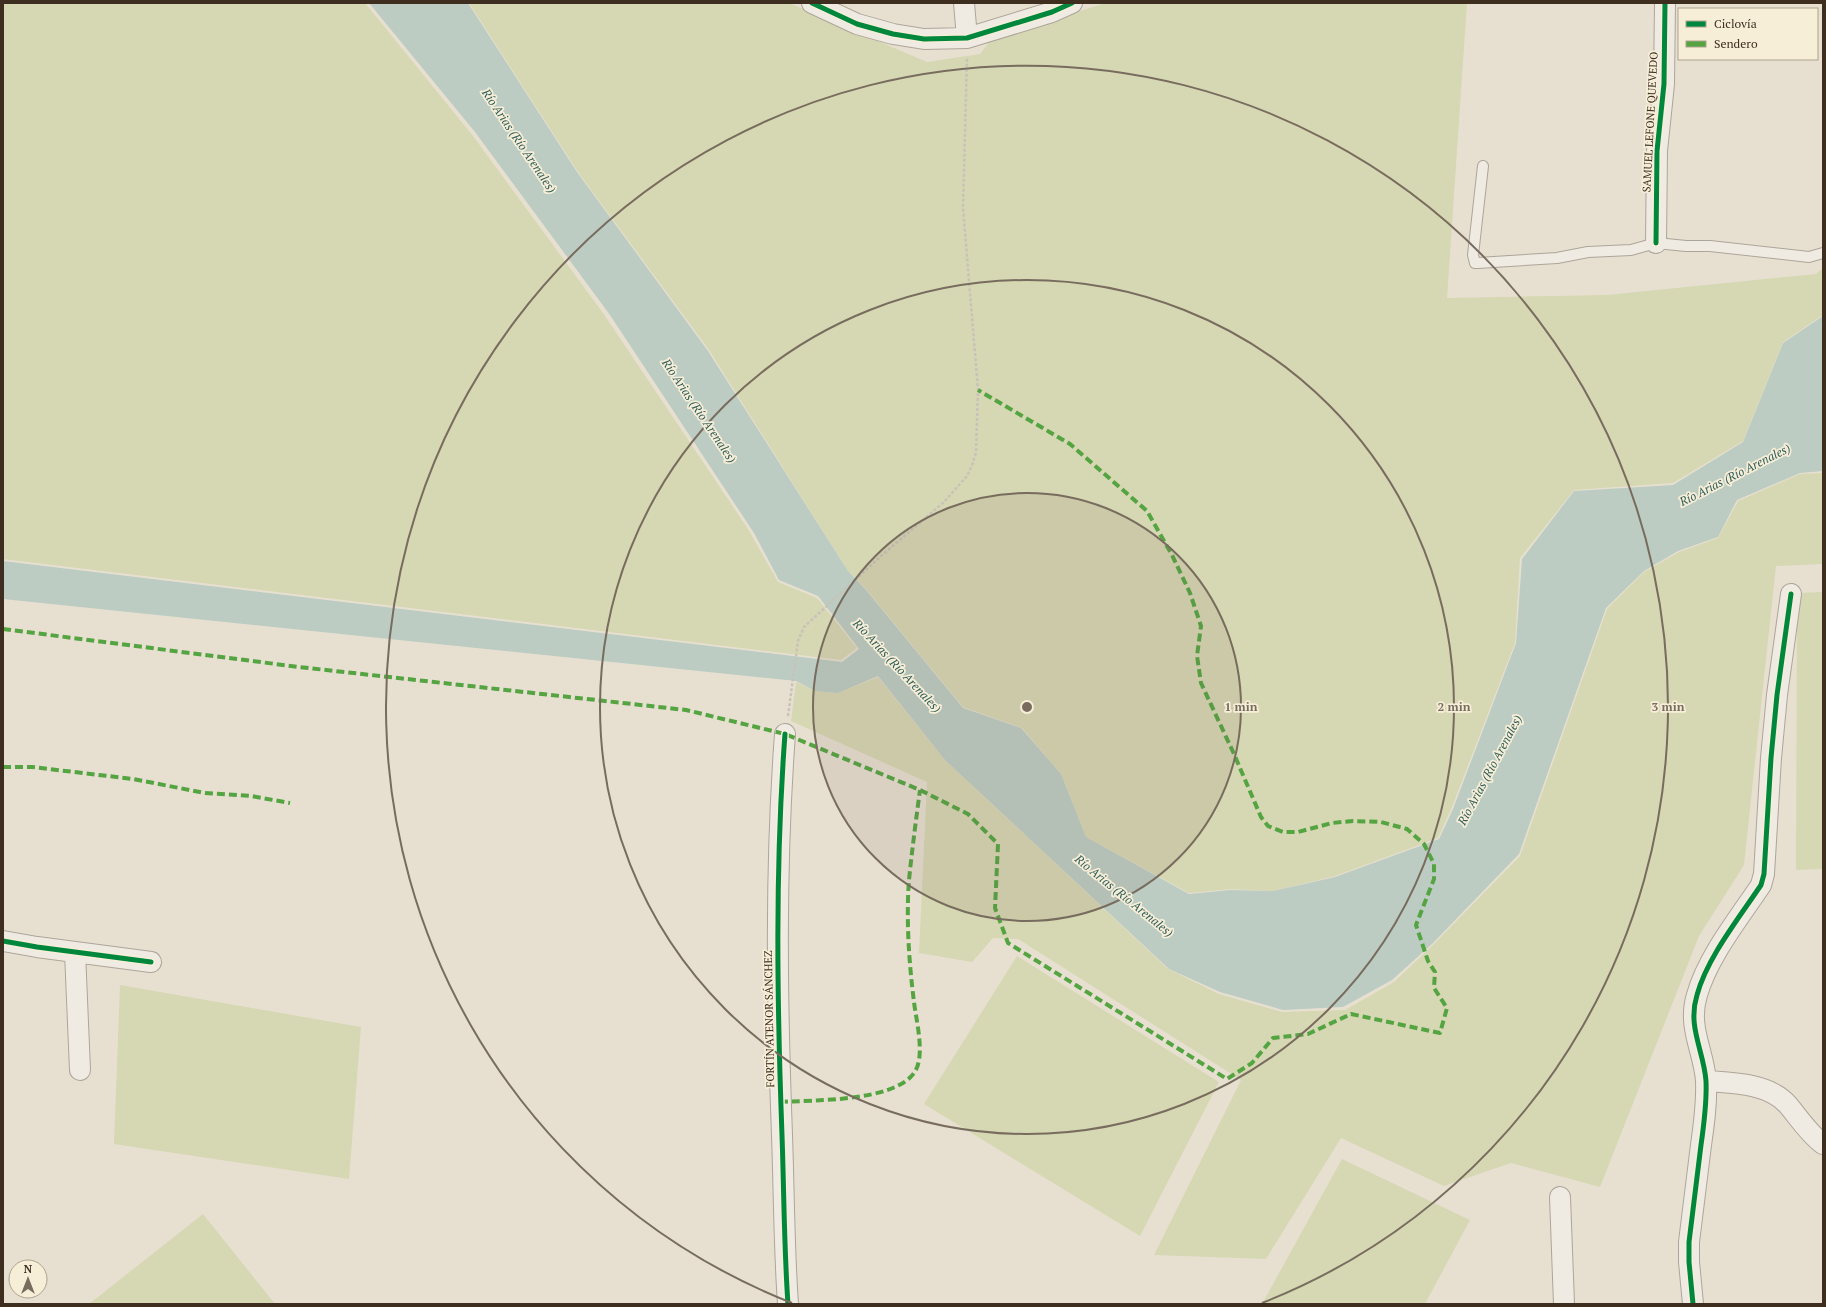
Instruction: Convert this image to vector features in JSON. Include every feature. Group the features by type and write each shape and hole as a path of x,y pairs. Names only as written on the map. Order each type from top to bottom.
{"street":[{"path":"812,3 857,24 893,34 924,39 967,38 1052,12 1072,3"},
{"path":"964,3 967,38"},
{"name":"SAMUEL LEFONE QUEVEDO","path":"1656,243 1657,151 1664,84 1665,3"},
{"path":"1693,1304 1689,1262 1689,1242 1706,1106 1706,1081 1695,1036 1694,1017 1696,997 1710,962 1761,885 1764,874 1771,758 1777,695 1791,594"},
{"name":"FORTÍN ATENOR SÁNCHEZ","path":"785,734 778,859 777,1007 785,1256 788,1304"},
{"path":"3,941 151,962"},
{"path":"75,952 80,1070"},
{"path":"1706,1081 1736,1083 1770,1092 1786,1103 1814,1136 1823,1144"},
{"path":"1560,1197 1564,1304"}],"lane":[{"path":"1483,166 1473,255 1475,263 1557,258 1588,252 1631,250 1656,243 1710,246 1809,257 1823,253"}],"path":[{"path":"785,734 798,641 804,626 881,556 944,502 967,476 976,452 978,390 963,208 967,38"}],"green space":[{"path":"3,3 365,3 473,136 603,313 748,529 778,582 817,598 857,648 841,660 3,559"},
{"path":"469,3 789,3 927,62 980,54 991,40 1105,3 1467,3 1447,298 1607,295 1816,274 1823,268 1823,315 1783,342 1743,441 1673,483 1574,490 1520,558 1515,643 1452,807 1438,838 1335,876 1273,891 1230,889 1189,893 1086,837 1061,774 1022,728 963,707 866,589 848,571 709,350 578,172"},
{"path":"1823,473 1823,564 1776,566 1744,865 1699,936 1600,1187 1511,1163 1444,1186 1341,1138 1266,1259 1154,1255 1241,1080 1018,939 993,938 972,962 919,953 927,782 791,721 796,682 815,691 838,693 878,677 945,760 1168,969 1219,994 1282,1012 1345,1010 1394,982 1432,946 1520,856 1607,609 1644,572 1679,552 1718,538 1738,501 1800,474"},
{"path":"1823,592 1823,869 1796,870 1797,593"},
{"path":"1017,956 1219,1082 1140,1236 924,1104"},
{"path":"120,985 361,1027 349,1179 114,1144"},
{"path":"1342,1159 1470,1220 1425,1304 1262,1304"},
{"path":"203,1214 275,1304 89,1304"}],"water":[{"name":"Río Arias (Río Arenales)","path":"369,3 468,3 577,172 708,351 848,571 866,590 963,708 1021,728 1061,774 1086,837 1189,894 1230,890 1273,891 1335,877 1439,839 1453,809 1516,643 1522,559 1574,491 1673,485 1743,442 1783,343 1823,316 1823,471 1800,473 1737,500 1718,537 1678,551 1644,571 1606,608 1519,854 1432,944 1392,980 1343,1007 1283,1010 1220,992 1169,969 945,760 878,676 838,693 815,691 796,681 3,599 3,561 842,662 859,649 818,596 779,580 754,533 610,315 475,132"}],"marked path":[{"path":"3,629 299,667 686,710 785,734 920,790 968,814 998,844 995,908 1008,943 1227,1079 1252,1063 1273,1038 1308,1034 1351,1014 1440,1033 1447,1008 1434,988 1435,972 1428,961 1416,925 1434,879 1434,864 1424,844 1407,829 1381,822 1353,821 1332,823 1298,832 1283,832 1268,826 1261,817 1201,683 1197,656 1201,626 1190,593 1172,555 1147,511 1070,444 978,390"},
{"path":"3,767 32,767 133,779 205,793 251,796 290,803"},
{"path":"780,1102 832,1100 871,1094 889,1089 904,1082 914,1073 918,1066 920,1048 908,941 908,910 909,880 920,790"}],"cycle path":[{"path":"812,3 857,24 893,34 924,39 967,38 1052,12 1072,3"},
{"path":"1656,243 1657,151 1664,84 1665,3"},
{"path":"1693,1304 1689,1262 1689,1242 1706,1105 1705,1070 1695,1028 1694,1007 1708,967 1724,938 1761,885 1764,874 1771,758 1777,695 1791,594"},
{"path":"785,734 778,884 778,985 788,1304"},
{"path":"3,941 151,962"}]}
